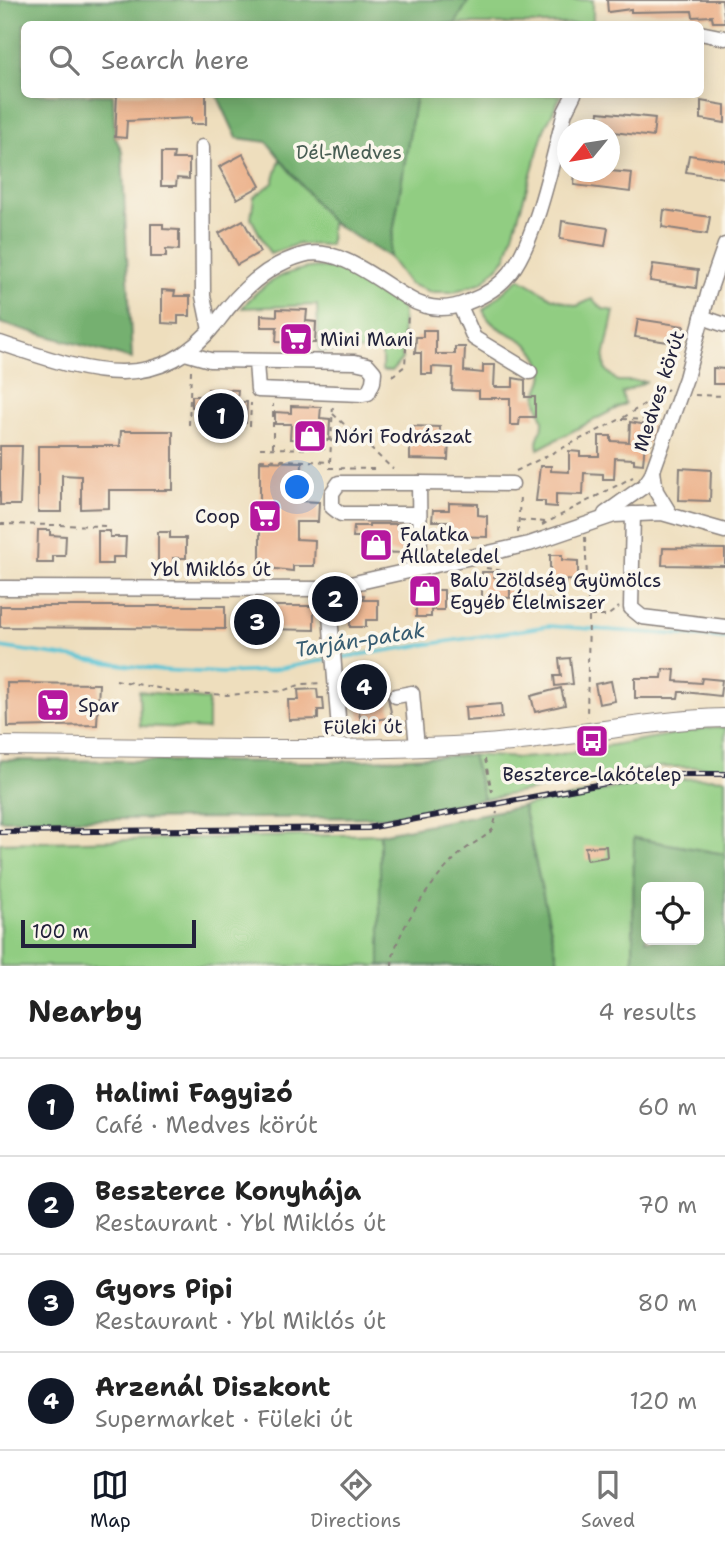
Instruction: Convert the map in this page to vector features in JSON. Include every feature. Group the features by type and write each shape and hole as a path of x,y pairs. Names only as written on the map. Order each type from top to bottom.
{"main road":[{"name":"Füleki út","path":"0,746 482,745 686,719 725,718"}],"street":[{"path":"704,34 725,38"},
{"path":"188,355 244,289 270,269 305,254 322,254 358,266 408,299 438,309 460,306 496,287 511,272 532,228 565,112 572,98"},
{"path":"202,147 203,296 210,330"},
{"name":"Medves körút","path":"588,523 644,486 653,471 686,378 725,245"},
{"path":"460,306 474,338 530,372"},
{"path":"702,317 725,325"},
{"path":"0,343 71,365 125,375 146,371 188,355 256,362 355,362 369,365 374,372 372,389 368,393 258,390 256,362"},
{"path":"653,471 656,491 670,514"},
{"path":"419,514 335,513 332,493 339,483 513,484"},
{"path":"419,483 420,568"},
{"path":"633,514 631,608 642,617 725,627"},
{"name":"Ybl Miklós út","path":"0,588 327,589 529,544 588,523 633,514 670,514 725,531"},
{"path":"327,589 339,730"},
{"path":"396,696 412,693 416,747"}],"path":[{"path":"392,376 405,366 408,299"},
{"path":"188,355 189,425"},
{"path":"518,534 519,520 513,484 521,471 621,419 686,378"},
{"path":"250,426 250,406 258,390"},
{"path":"273,448 274,392"},
{"path":"330,449 262,448 262,459 330,462 334,393"},
{"path":"680,395 725,396"},
{"path":"330,468 393,469 332,414"},
{"path":"621,419 671,421"},
{"path":"531,529 633,477"},
{"path":"519,520 547,522"},
{"path":"586,732 588,523"},
{"path":"0,524 109,526"},
{"path":"485,568 504,571 553,602 587,603"},
{"path":"116,680 178,692 227,695 282,691 335,676"},
{"path":"482,745 492,792"},
{"path":"392,966 397,942 417,903 452,861 493,829 497,812"}],"green space":[{"path":"0,0 469,0 457,21 21,21 21,98 113,98 115,137 122,151 132,359 0,323"},
{"path":"469,0 593,0 593,21 457,21"},
{"name":"Dél-Medves","path":"218,98 416,98 389,257 331,222 267,142 237,138"},
{"path":"416,98 560,98 544,130 506,258 483,282 453,292 431,292 409,284 389,257"},
{"path":"280,159 331,222 330,245 298,244 270,254 251,218 254,197 273,183"},
{"path":"317,267 342,271 364,280 403,309 402,359 392,371 382,371 382,350 319,352 317,305 242,308 258,291 275,279 295,271"},
{"path":"519,278 553,298 577,306 592,299 603,309 614,311 604,358 605,369 617,381 647,381 622,393 625,404 538,449 543,424 537,400 542,383 542,367 529,346 496,326 483,310"},
{"path":"139,691 208,700 208,729 140,726"},
{"path":"725,727 725,767 661,767 484,799 472,755 520,758 550,756"},
{"path":"472,755 484,799 386,817 0,820 0,760 326,762"},
{"path":"725,779 725,854 634,838 633,966 559,966 523,806 657,780"},
{"path":"523,806 559,966 380,966 380,834"},
{"path":"380,834 380,966 0,966 0,843"},
{"path":"634,838 725,854 725,966 633,966"}],"building":[{"path":"607,0 722,0 725,22 713,22 712,16 693,17 692,11 631,12 631,9 608,12"},
{"path":"117,98 206,98 206,124 191,124 191,118 127,121 126,138 115,137"},
{"path":"701,101 725,105 725,123 701,119"},
{"path":"599,112 655,118 653,137 620,133 620,119 598,119"},
{"path":"161,153 174,153 173,159 189,159 189,179 177,178 176,186 161,186"},
{"path":"243,154 260,186 237,199 219,167"},
{"path":"689,155 725,160 725,178 686,172"},
{"path":"620,172 632,173 630,192 574,185 574,182 620,182"},
{"path":"664,210 710,217 707,234 662,227"},
{"path":"243,220 260,252 237,265 219,233"},
{"path":"562,221 608,228 605,246 560,239"},
{"path":"151,224 163,224 163,229 179,230 179,250 166,249 166,257 151,257"},
{"path":"653,264 698,270 696,288 650,281"},
{"path":"162,290 175,291 174,296 190,296 190,316 178,316 178,324 162,323"},
{"path":"277,309 307,310 306,321 316,322 315,343 276,342 277,327 261,327 261,315 277,316"},
{"path":"638,319 684,326 681,344 635,337"},
{"path":"423,330 436,330 436,354 455,354 455,347 465,347 464,371 483,373 483,365 495,365 494,387 513,387 513,378 525,380 525,397 535,397 535,417 520,417 519,425 510,425 510,398 479,398 479,391 452,390 453,368 432,367 432,374 421,374 421,353 415,353 416,337 423,337"},
{"path":"713,368 725,369 725,384 713,384"},
{"path":"208,389 238,390 237,402 247,402 246,423 207,422 208,408 192,407 192,396 208,396"},
{"path":"291,406 321,407 320,418 330,419 329,440 290,439 291,424 275,424 275,412 291,413"},
{"path":"630,422 652,426 651,443 645,442 643,464 634,463 634,459 615,458 614,479 603,479 603,474 584,473 583,495 556,494 556,507 545,506 545,501 536,501 540,466 551,466 551,471 569,472 569,451 580,452 580,456 599,456 599,436 611,436 611,441 629,442"},
{"path":"410,426 440,427 440,439 449,439 448,460 410,459 410,445 394,444 395,433 410,433"},
{"path":"121,431 173,431 173,490 109,490 109,508 81,509 81,476 62,475 62,512 38,512 38,446 120,446"},
{"path":"0,446 22,446 20,505 0,505"},
{"path":"260,461 302,462 301,501 319,502 318,522 296,522 296,539 315,540 314,566 293,566 293,571 260,567"},
{"path":"680,468 711,470 710,501 679,500"},
{"path":"449,503 478,504 478,515 487,516 487,537 448,536 448,521 432,521 433,510 449,510"},
{"path":"399,524 399,532 408,532 407,553 369,552 369,537 353,537 354,526"},
{"path":"38,530 50,530 50,535 66,536 65,556 53,556 53,563 37,563"},
{"path":"98,531 110,531 110,537 126,537 125,557 113,557 113,564 98,564"},
{"path":"158,532 170,532 170,538 186,538 186,558 173,558 173,565 158,565"},
{"path":"663,548 725,549 725,566 662,565"},
{"path":"550,555 562,555 562,560 578,561 578,581 565,580 565,588 550,587"},
{"path":"482,572 494,572 494,577 510,578 510,598 497,597 497,605 482,604"},
{"path":"416,584 428,584 428,590 444,590 444,610 431,610 431,617 416,617"},
{"path":"348,594 364,595 363,600 378,600 378,620 366,620 366,627 350,627 350,602 339,603 338,597"},
{"path":"0,606 225,606 225,629 0,627"},
{"path":"314,606 314,630 263,629 264,637 252,638 252,607"},
{"path":"570,658 573,684 555,686 554,676 561,676 559,659"},
{"path":"663,669 675,670 674,681 701,683 702,678 722,680 720,696 679,692 678,698 635,698 635,678 662,678"},
{"path":"375,680 377,695 387,693 392,717 361,723 354,683"},
{"path":"611,681 615,701 599,704 595,684"},
{"name":"Spar","path":"7,683 99,684 97,725 8,727"},
{"path":"561,688 565,705 535,712 531,696"},
{"path":"317,689 318,698 323,698 324,710 318,710 318,719 289,720 288,700 299,700 298,690"},
{"path":"501,704 502,718 466,721 465,707"},
{"path":"606,846 607,857 587,860 585,847"}],"waterway":[{"name":"Tarján-patak","path":"338,658 548,626 725,638"},
{"name":"Tarján-patak","path":"0,647 159,670 223,673 266,671 331,659"}],"railway":[{"path":"0,832 368,828 655,774 725,774"}],"place":[{"name":"Mini Mani","path":"296,339"},
{"name":"Halimi Fagyizó","path":"221,416"},
{"name":"Nóri Fodrászat","path":"310,436"},
{"name":"Coop","path":"265,516"},
{"name":"Falatka Állateledel","path":"376,545"},
{"name":"Balu Zöldség Gyümölcs Egyéb Élelmiszer","path":"425,591"},
{"name":"Beszterce Konyhája","path":"335,599"},
{"name":"Gyors Pipi","path":"257,622"},
{"name":"Arzenál Diszkont","path":"364,687"},
{"name":"Spar","path":"53,705"},
{"name":"Beszterce-lakótelep","path":"592,741"}]}
